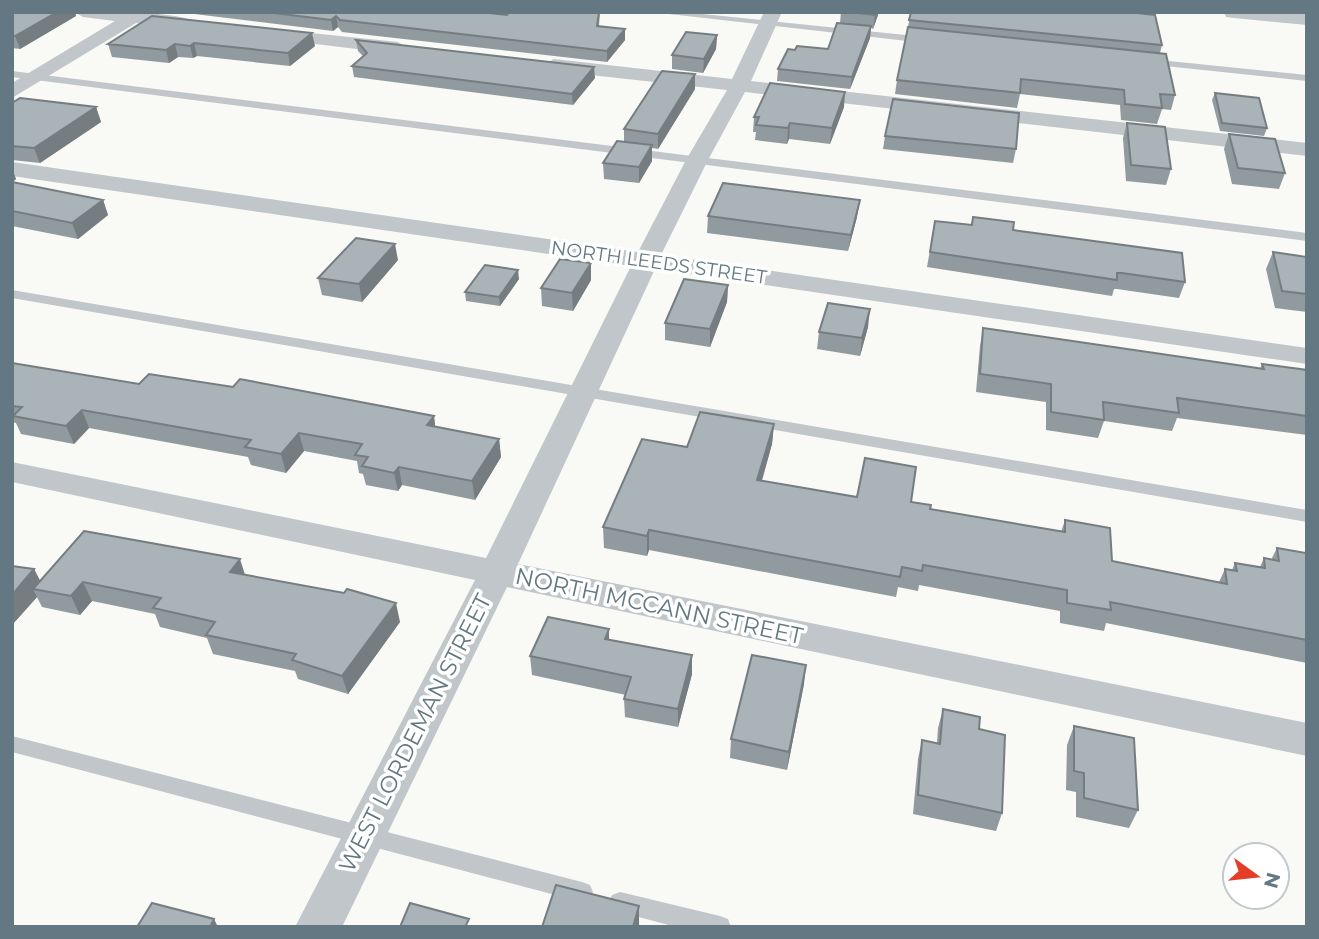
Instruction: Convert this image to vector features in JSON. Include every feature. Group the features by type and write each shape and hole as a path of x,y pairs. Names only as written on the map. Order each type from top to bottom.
{"street":[{"path":"83,12 137,15 215,27"},
{"path":"1234,12 1307,19"},
{"path":"12,92 137,15"},
{"name":"WEST LORDEMAN STREET","path":"318,927 496,573 581,391 697,160 739,86 771,18"},
{"path":"256,32 422,50"},
{"path":"532,63 1307,150"},
{"name":"NORTH LEEDS STREET","path":"12,169 1307,356"},
{"name":"NORTH MCCANN STREET","path":"12,472 1307,740"}],"lane":[{"path":"655,12 771,18 940,41"},
{"path":"1144,62 1307,78"},
{"path":"12,74 1307,237"},
{"path":"12,294 1307,516"},
{"path":"12,744 720,927"}],"building":[{"path":"12,12 57,12 12,36"},
{"path":"266,12 479,12 507,15 509,12 599,12 597,26 625,29 607,51 340,20 336,16 331,20"},
{"path":"849,12 876,12 875,15"},
{"path":"911,12 1127,12 1155,15 1162,45 909,20"},
{"path":"152,16 312,33 288,53 194,43 190,46 175,44 166,50 108,44"},
{"path":"837,23 871,26 852,77 778,69 788,49 795,50 797,46 828,49"},
{"path":"908,27 1166,54 1175,95 1160,94 1162,108 1125,104 1124,90 1021,79 1020,93 897,80"},
{"path":"686,32 717,35 704,59 672,55"},
{"path":"356,40 594,67 572,94 352,66 367,53"},
{"path":"662,71 695,74 658,134 624,129"},
{"path":"770,83 845,92 832,128 790,123 788,128 756,125 759,117 754,117"},
{"path":"1215,93 1259,98 1267,128 1222,123"},
{"path":"20,98 96,107 34,148 12,146 12,103"},
{"path":"893,99 1019,113 1016,149 885,136"},
{"path":"1127,123 1165,127 1171,169 1131,165"},
{"path":"1229,134 1275,139 1285,173 1238,168"},
{"path":"617,141 652,145 639,167 603,163"},
{"path":"12,182 103,200 72,223 12,211"},
{"path":"723,183 860,200 851,235 708,216"},
{"path":"973,217 1014,222 1013,230 1182,253 1185,282 1122,273 1117,273 1117,280 930,252 935,221 972,225"},
{"path":"356,238 395,244 359,284 318,278"},
{"path":"1273,252 1307,257 1307,294 1282,291"},
{"path":"560,259 591,263 572,293 541,288"},
{"path":"485,265 518,270 499,297 465,292"},
{"path":"684,279 728,285 710,329 665,323"},
{"path":"828,303 870,309 862,338 819,332"},
{"path":"983,328 1264,369 1262,364 1307,370 1307,416 1177,398 1179,413 1103,402 1104,420 1051,412 1051,384 980,374"},
{"path":"12,363 139,384 149,374 233,387 240,379 434,416 427,425 499,439 472,481 399,467 394,473 362,466 368,457 355,455 362,444 299,433 281,454 245,447 251,440 82,410 66,426 13,416 22,407 12,406"},
{"path":"700,412 774,424 757,480 857,497 865,458 916,467 911,502 931,505 930,509 1065,532 1065,520 1110,528 1112,561 1227,584 1225,569 1237,571 1235,563 1265,568 1264,558 1279,561 1277,548 1306,553 1307,640 1110,602 1111,610 1067,603 1067,590 923,565 922,571 902,567 900,577 649,530 647,536 603,527 642,439 687,447"},
{"path":"84,531 240,559 230,572 344,593 347,589 396,603 342,676 292,660 296,654 206,635 215,622 153,608 161,598 83,582 71,596 33,589"},
{"path":"12,566 34,569 12,595"},
{"path":"548,617 609,629 605,639 692,655 678,709 624,699 631,677 530,656"},
{"path":"752,655 806,665 789,752 731,739"},
{"path":"943,709 980,717 979,729 1005,735 1002,813 918,795 922,740 940,744"},
{"path":"1074,726 1134,738 1138,810 1084,798 1084,773 1074,771"},
{"path":"556,885 639,906 633,927 542,927"},
{"path":"152,903 214,919 210,927 137,927"},
{"path":"410,903 469,919 465,927 400,927"}]}
